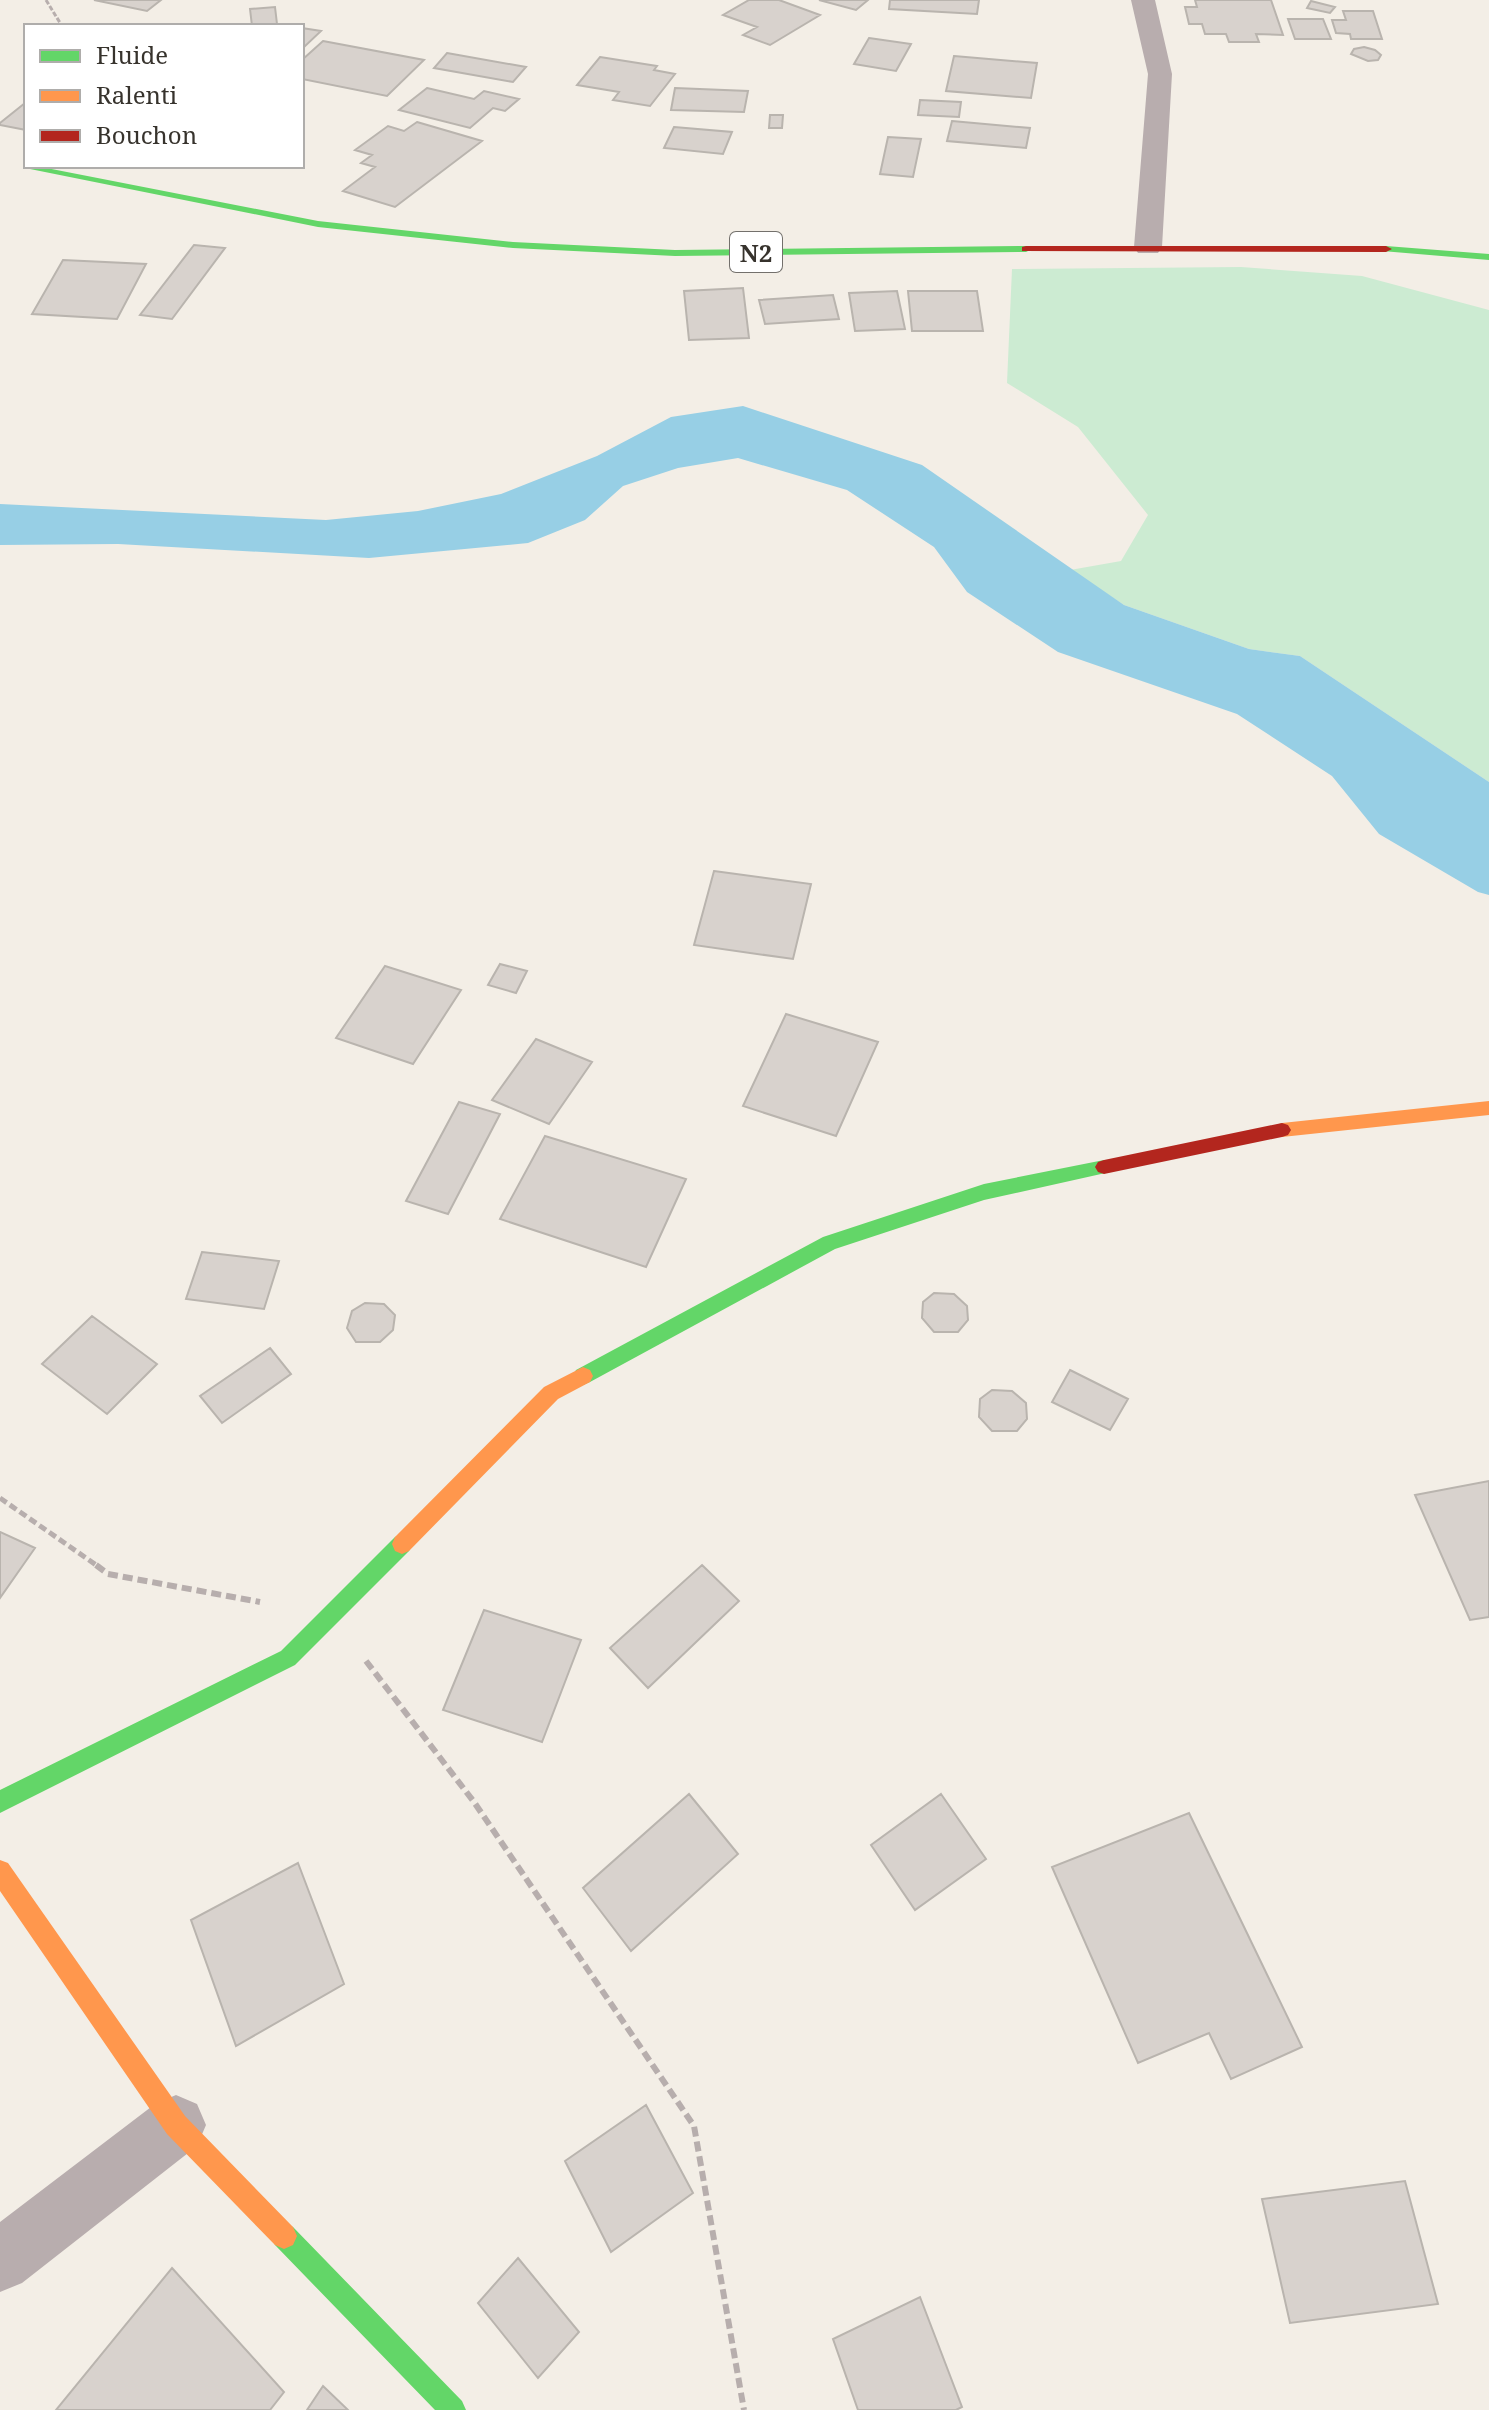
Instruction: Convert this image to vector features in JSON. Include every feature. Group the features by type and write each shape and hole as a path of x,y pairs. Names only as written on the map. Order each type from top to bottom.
{"main road":[{"name":"N2","path":"43,168 318,224 513,245 675,253 1148,247 1396,249 1489,257"},
{"path":"0,1802 288,1658 551,1393 829,1243 984,1192 1302,1126 1489,1108"},
{"path":"0,1871 176,2125 453,2410"}],"street":[{"path":"1143,0 1160,74 1148,247"},
{"path":"0,2261 176,2125"}],"path":[{"path":"46,0 61,24"},
{"path":"0,1498 108,1574 331,1614 474,1802 694,2126 744,2410"}],"green space":[{"path":"1241,267 1362,276 1489,310 1489,782 1300,656 1249,649 1124,605 1070,570 1121,561 1148,515 1078,427 1007,383 1012,269"}],"water":[{"path":"743,406 922,465 1124,605 1249,649 1300,656 1489,782 1489,895 1478,892 1379,834 1332,776 1237,714 1058,652 967,592 934,547 847,490 738,458 678,468 623,486 585,520 528,543 369,558 118,544 0,545 0,504 326,520 418,511 501,494 597,456 671,417"}],"building":[{"path":"94,0 161,0 147,11"},
{"path":"749,0 779,0 820,15 770,45 743,35 757,27 723,15"},
{"path":"819,0 868,0 856,10"},
{"path":"890,0 979,0 977,14 889,9"},
{"path":"1195,0 1271,0 1283,35 1256,34 1259,42 1229,42 1226,34 1205,34 1202,24 1189,24 1185,7 1197,7"},
{"path":"1311,1 1335,7 1330,13 1307,8"},
{"path":"275,7 277,24 252,24 250,9"},
{"path":"1343,11 1373,11 1382,39 1351,39 1350,34 1336,33 1332,20 1346,20"},
{"path":"1288,19 1323,19 1331,39 1295,39"},
{"path":"304,28 321,31 304,47"},
{"path":"869,38 911,44 896,71 854,64"},
{"path":"323,41 424,60 387,96 304,79 304,58"},
{"path":"1364,47 1381,55 1378,60 1368,61 1351,54 1354,49"},
{"path":"447,53 526,67 513,82 434,68"},
{"path":"954,56 1037,63 1031,98 946,91"},
{"path":"600,57 657,66 654,70 675,74 650,106 613,100 619,92 577,85"},
{"path":"427,88 474,99 484,91 519,99 505,111 493,108 470,128 399,110"},
{"path":"675,88 748,91 744,112 671,110"},
{"path":"920,100 961,102 959,117 918,115"},
{"path":"24,104 24,130 0,123"},
{"path":"770,115 783,115 782,128 769,128"},
{"path":"952,121 1030,128 1026,148 947,141"},
{"path":"417,122 482,141 395,207 343,191 375,167 361,163 372,155 355,150 388,126 404,131"},
{"path":"674,127 732,132 723,154 664,148"},
{"path":"888,137 921,139 913,177 880,174"},
{"path":"194,245 225,248 172,319 140,315"},
{"path":"63,260 146,264 117,319 32,314"},
{"path":"743,288 749,338 689,340 684,291"},
{"path":"897,291 905,329 855,331 849,293"},
{"path":"908,291 977,291 983,331 912,331"},
{"path":"833,295 839,319 765,324 759,300"},
{"path":"714,871 811,884 793,959 694,945"},
{"path":"500,964 527,971 516,993 488,985"},
{"path":"385,966 461,990 413,1064 336,1038"},
{"path":"786,1014 878,1042 836,1136 743,1106"},
{"path":"536,1039 592,1062 549,1124 492,1100"},
{"path":"459,1102 500,1114 448,1214 406,1201"},
{"path":"545,1136 686,1179 646,1267 500,1219"},
{"path":"202,1252 279,1261 264,1309 186,1299"},
{"path":"934,1293 954,1294 967,1306 968,1320 958,1332 934,1332 922,1318 923,1302"},
{"path":"365,1303 384,1304 395,1315 393,1330 380,1342 356,1342 347,1328 352,1311"},
{"path":"92,1316 157,1364 107,1414 42,1364"},
{"path":"270,1348 291,1374 222,1423 200,1396"},
{"path":"1070,1370 1128,1399 1110,1430 1052,1402"},
{"path":"992,1390 1012,1391 1026,1403 1027,1419 1017,1431 992,1431 979,1417 980,1399"},
{"path":"1489,1481 1489,1617 1470,1620 1415,1495"},
{"path":"0,1532 35,1548 0,1598"},
{"path":"702,1565 739,1601 648,1688 610,1648"},
{"path":"484,1610 581,1640 542,1742 443,1710"},
{"path":"689,1794 738,1854 631,1951 583,1888"},
{"path":"941,1794 986,1859 915,1910 871,1845"},
{"path":"1189,1813 1302,2047 1231,2079 1209,2033 1138,2063 1052,1867"},
{"path":"298,1863 344,1984 236,2046 191,1920"},
{"path":"646,2105 693,2193 611,2252 565,2161"},
{"path":"1405,2181 1438,2304 1290,2323 1262,2199"},
{"path":"518,2258 579,2332 538,2378 478,2303"},
{"path":"172,2268 284,2392 270,2410 56,2410"},
{"path":"920,2297 962,2407 956,2410 858,2410 833,2339"},
{"path":"323,2386 348,2410 307,2410"}],"traffic: fast":[{"path":"40,168 318,224 513,245 675,253 1026,249"},
{"path":"1386,249 1489,257"},
{"path":"583,1376 829,1243 984,1192 1104,1167"},
{"path":"0,1802 288,1658 402,1544"},
{"path":"284,2236 453,2410"}],"traffic: slow":[{"path":"1282,1130 1489,1108"},
{"path":"402,1544 551,1393 583,1376"},
{"path":"0,1871 176,2125 284,2236"}],"traffic: jam":[{"path":"1026,249 1386,249"},
{"path":"1104,1167 1282,1130"}]}
